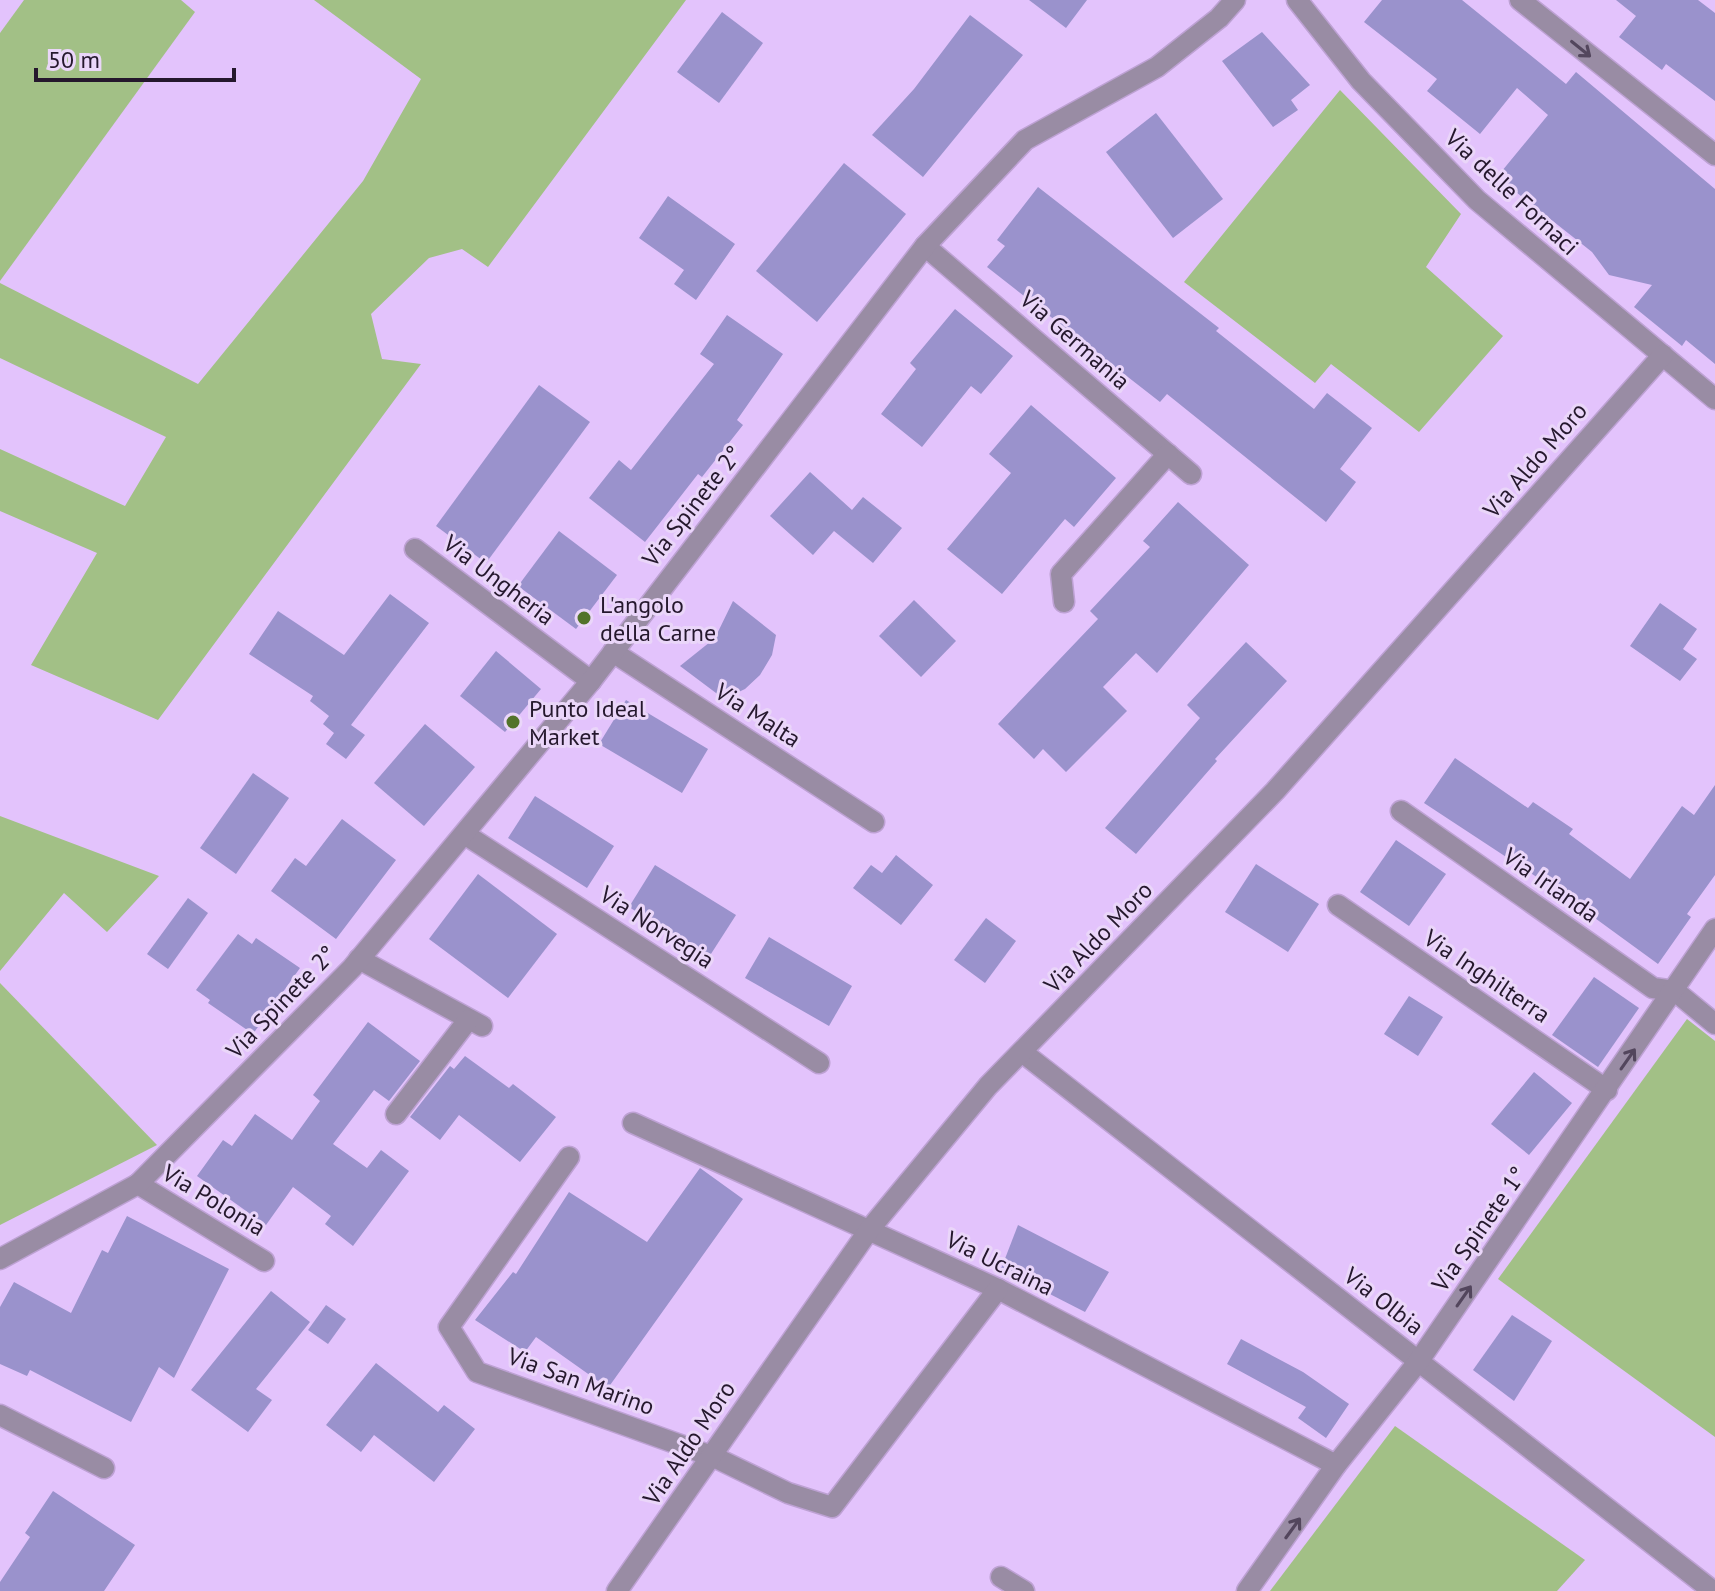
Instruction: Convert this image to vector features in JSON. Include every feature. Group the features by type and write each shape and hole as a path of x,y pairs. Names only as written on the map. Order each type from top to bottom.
{"street":[{"name":"Via Spinete 2°","path":"0,1259 138,1184 359,959 466,835 591,681 925,246 1025,140 1157,67 1219,18 1235,0"},
{"name":"Via delle Fornaci","path":"1297,0 1361,81 1477,200 1715,399"},
{"path":"1520,0 1715,155"},
{"name":"Via Germania","path":"925,246 1191,474"},
{"name":"Via Aldo Moro","path":"617,1591 714,1457 726,1433 869,1230 988,1086 1275,791 1663,355"},
{"path":"1064,602 1061,574 1168,454"},
{"name":"Via Ungheria","path":"415,549 591,681"},
{"name":"Via Malta","path":"613,652 874,822"},
{"name":"Via Irlanda","path":"1401,811 1653,988 1675,991 1715,1024"},
{"name":"Via Norvegia","path":"466,835 819,1063"},
{"name":"Via Inghilterra","path":"1338,905 1607,1090"},
{"name":"Via Spinete 1°","path":"1247,1591 1336,1465 1418,1362 1715,929"},
{"path":"359,959 475,1023 396,1114"},
{"name":"Via Olbia","path":"1022,1052 1713,1591"},
{"name":"Via Ucraina","path":"633,1123 998,1289 1336,1465"},
{"name":"Via San Marino","path":"569,1157 449,1327 477,1372 714,1457 788,1493 832,1507 998,1289"},
{"name":"Via Polonia","path":"138,1184 264,1261"},
{"path":"0,1415 104,1468"},
{"path":"1001,1577 1024,1591"}],"green space":[{"path":"24,0 181,0 195,12 0,281 0,33"},
{"path":"314,0 686,0 488,267 462,249 429,258 371,314 382,359 421,364 158,720 31,665 97,553 0,511 0,449 125,506 166,437 0,358 0,283 198,384 363,181 421,79"},
{"path":"1340,90 1461,214 1426,267 1503,336 1419,432 1331,364 1315,383 1184,282"},
{"path":"0,816 159,876 107,932 64,893 0,971"},
{"path":"0,983 157,1145 0,1225"},
{"path":"1687,1019 1715,1041 1715,1437 1498,1279"},
{"path":"1395,1426 1585,1560 1557,1591 1270,1591"}],"building":[{"path":"1029,0 1087,0 1066,28"},
{"path":"1382,0 1462,0 1566,84 1576,72 1715,189 1715,364 1686,340 1682,346 1634,307 1652,285 1609,275 1592,252 1497,177 1548,115 1517,88 1480,134 1427,91 1437,79 1364,22"},
{"path":"1616,0 1698,0 1715,13 1715,101 1666,64 1662,70 1619,37 1636,16"},
{"path":"722,12 763,43 719,103 677,72"},
{"path":"970,15 1023,55 923,177 872,135 914,89"},
{"path":"1262,32 1310,85 1291,100 1298,110 1273,127 1222,61"},
{"path":"1156,113 1223,199 1173,238 1106,152"},
{"path":"844,163 906,214 817,322 756,271"},
{"path":"1038,187 1219,328 1216,331 1314,409 1327,393 1372,428 1340,469 1356,482 1326,522 1167,394 1160,402 987,267 1005,246 997,240"},
{"path":"668,196 735,244 696,300 674,284 684,270 639,238"},
{"path":"955,309 1013,356 981,394 971,386 922,447 881,414 916,369 910,363"},
{"path":"727,315 783,354 737,420 743,425 702,477 698,474 645,542 589,498 619,460 631,470 714,364 700,354"},
{"path":"539,385 590,422 486,563 436,526"},
{"path":"1031,405 1116,478 1074,527 1065,519 1002,594 947,549 1011,473 989,454"},
{"path":"810,472 852,510 863,497 902,528 873,563 834,531 813,555 770,516"},
{"path":"1178,502 1249,565 1157,673 1136,653 1103,687 1127,711 1066,772 1043,749 1034,759 998,724 1098,619 1090,611 1150,547 1143,541"},
{"path":"559,531 617,575 576,629 518,586"},
{"path":"390,594 429,623 351,725 365,735 346,759 326,744 334,733 323,724 329,716 310,701 313,696 249,654 278,611 344,655"},
{"path":"914,600 956,641 921,677 879,636"},
{"path":"733,601 776,635 772,655 760,675 745,689 724,699 680,666 715,638"},
{"path":"1660,603 1697,629 1683,649 1697,659 1680,681 1630,646"},
{"path":"1246,642 1287,681 1215,759 1217,761 1136,854 1105,828 1200,718 1187,705"},
{"path":"496,651 541,689 505,732 460,696"},
{"path":"626,700 708,749 682,793 599,744"},
{"path":"425,724 475,767 424,826 374,783"},
{"path":"1455,758 1528,808 1533,802 1573,829 1569,834 1630,879 1682,806 1694,815 1715,785 1715,875 1687,914 1691,917 1658,964 1555,889 1424,803"},
{"path":"253,773 289,798 236,874 200,848"},
{"path":"535,796 614,846 587,888 508,838"},
{"path":"342,819 396,860 336,939 271,891 295,858 306,866"},
{"path":"1396,840 1446,874 1409,926 1360,892"},
{"path":"896,855 933,885 901,925 853,888 871,865 882,873"},
{"path":"1256,864 1319,904 1288,952 1225,912"},
{"path":"655,865 736,915 709,957 629,907"},
{"path":"478,874 557,934 508,998 429,939"},
{"path":"188,898 208,913 168,969 147,954"},
{"path":"986,918 1016,941 985,983 954,960"},
{"path":"238,934 252,944 256,938 300,968 253,1034 208,1003 210,1000 196,990"},
{"path":"769,937 852,986 829,1026 745,978"},
{"path":"1594,977 1639,1008 1598,1067 1552,1035"},
{"path":"1409,996 1443,1017 1418,1056 1384,1034"},
{"path":"368,1022 420,1061 389,1101 374,1090 333,1144 367,1168 381,1150 409,1171 353,1246 325,1224 331,1216 293,1187 266,1225 197,1176 223,1140 232,1146 255,1114 292,1140 320,1101 313,1095"},
{"path":"465,1056 509,1088 513,1084 556,1117 520,1162 459,1115 440,1140 410,1117 450,1066 454,1069"},
{"path":"1534,1072 1572,1103 1529,1155 1491,1124"},
{"path":"700,1168 743,1199 608,1388 536,1337 525,1352 475,1320 513,1272 516,1274 569,1192 647,1242"},
{"path":"127,1216 229,1269 174,1378 159,1367 131,1422 30,1370 27,1376 0,1364 0,1307 14,1282 71,1313 102,1250 108,1253"},
{"path":"1018,1225 1109,1272 1085,1312 1001,1269"},
{"path":"271,1291 310,1322 256,1389 272,1400 248,1432 191,1390"},
{"path":"326,1305 346,1319 328,1344 308,1330"},
{"path":"1512,1315 1552,1341 1514,1401 1473,1370"},
{"path":"1241,1339 1303,1372 1349,1404 1326,1438 1298,1418 1306,1407 1227,1364"},
{"path":"376,1363 438,1412 444,1405 475,1429 434,1482 374,1435 361,1452 326,1425"},
{"path":"53,1491 135,1545 104,1591 0,1591 0,1582 30,1537 25,1533"}],"place":[{"name":"L'angolo della Carne","path":"584,618"},
{"name":"Punto Ideal Market","path":"513,722"}]}
